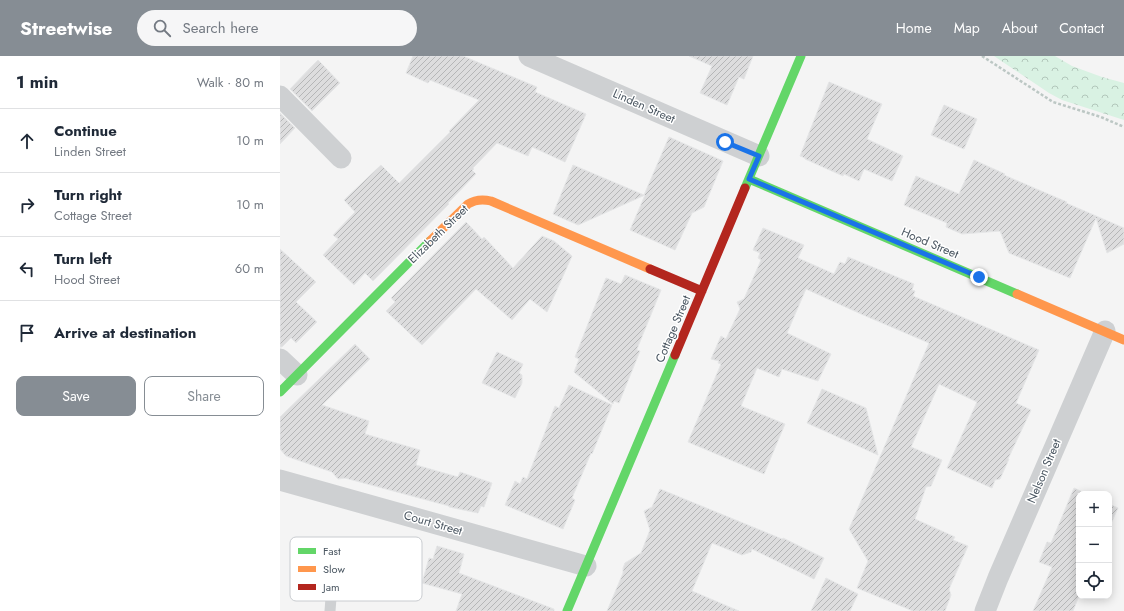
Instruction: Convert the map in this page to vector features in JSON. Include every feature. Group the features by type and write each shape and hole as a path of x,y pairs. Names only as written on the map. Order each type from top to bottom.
{"street":[{"name":"Linden Street","path":"529,56 759,156"},
{"name":"Cottage Street","path":"567,611 801,56"},
{"path":"280,96 342,158"},
{"name":"Hood Street","path":"749,179 1124,340"},
{"name":"Elizabeth Street","path":"280,392 465,206 478,199 491,201 702,291"},
{"name":"Nelson Street","path":"985,611 1105,331"},
{"path":"280,359 297,375"},
{"name":"Court Street","path":"280,480 586,566"}],"lane":[{"path":"330,611 331,601"}],"path":[{"path":"982,56 1053,102 1124,127"}],"green space":[{"path":"994,56 1055,56 1072,66 1124,83 1124,120 1062,100"}],"building":[{"path":"413,56 463,56 537,87 535,92 586,114 565,162 532,147 528,156 497,143 473,168 474,169 472,170 476,174 448,203 449,204 373,281 365,273 354,285 323,255 338,239 333,235 355,212 344,200 381,165 399,183 450,132 449,131 479,100 430,80 428,83 406,73"},
{"path":"689,56 753,56 744,79 739,77 727,105 700,93 712,66"},
{"path":"318,60 340,83 312,111 290,89"},
{"path":"829,82 882,104 867,139 903,156 892,181 864,169 859,181 844,174 843,176 800,156"},
{"path":"944,105 977,119 964,149 931,135"},
{"path":"280,113 295,128 280,144"},
{"path":"669,137 723,161 704,207 692,213 675,250 630,230 645,195 578,225 553,214 573,165 644,195"},
{"path":"974,160 1005,174 1004,175 1124,228 1124,244 1107,253 1096,218 1070,278 1009,253 1000,231 962,234 946,227 947,223 904,205 916,176 959,194"},
{"path":"466,222 482,239 484,237 513,268 542,236 554,241 572,256 547,312 530,299 512,320 476,289 422,345 386,311 395,302 391,298"},
{"path":"763,228 804,245 798,258 834,274 840,262 845,264 848,257 914,284 912,290 915,291 913,296 1039,350 1016,403 1031,410 1000,479 995,480 992,488 947,468 977,402 939,384 911,447 942,460 931,486 926,487 915,519 955,537 953,540 968,546 949,589 951,595 945,611 913,611 857,588 868,561 849,529 929,343 806,289 787,333 831,354 818,381 782,369 779,377 757,368 741,406 785,424 764,474 688,442 721,364 718,363 719,361 711,359 721,336 726,339 740,309 737,302 744,299 761,260 758,258 760,253 753,250"},
{"path":"280,249 316,282 296,302 317,322 296,343 291,338 282,347 280,347"},
{"path":"625,275 661,290 637,349 640,351 619,403 614,401 613,404 574,372 579,359 575,357 606,278 621,284"},
{"path":"355,344 370,359 322,405 369,421 365,434 420,450 416,465 458,477 460,472 492,483 484,507 481,506 478,513 449,507 345,478 338,479 332,472 286,456 280,449 280,417"},
{"path":"497,352 523,364 519,373 522,375 522,383 515,398 482,383"},
{"path":"569,385 612,405 572,498 575,500 563,529 505,505 515,481 520,484 523,477 527,479 555,406 559,408"},
{"path":"822,389 866,408 878,455 807,423"},
{"path":"1074,488 1080,491 1076,491 1076,599 1078,599 1073,611 1033,611 1052,567 1039,562 1047,542 1051,543"},
{"path":"660,489 782,539 783,538 824,558 814,579 752,549 751,552 742,555 712,543 692,591 739,611 607,611 623,573 625,563 641,553 650,530 644,511 652,507"},
{"path":"1112,505 1118,508 1112,521"},
{"path":"437,546 464,554 459,573 554,609 554,611 456,611 462,594 422,583 429,558 433,559"},
{"path":"826,578 858,594 850,611 811,611"}],"traffic: fast":[{"path":"745,188 801,56"},
{"path":"749,179 1017,294"},
{"path":"280,392 430,241"},
{"path":"567,611 675,355"}],"traffic: slow":[{"path":"430,241 468,204 477,200 485,200 491,201 650,269"},
{"path":"1017,294 1124,340"}],"traffic: jam":[{"path":"675,355 745,188"},
{"path":"650,269 702,291"}],"route":[{"path":"725,142 759,156 749,179 979,277"}]}
